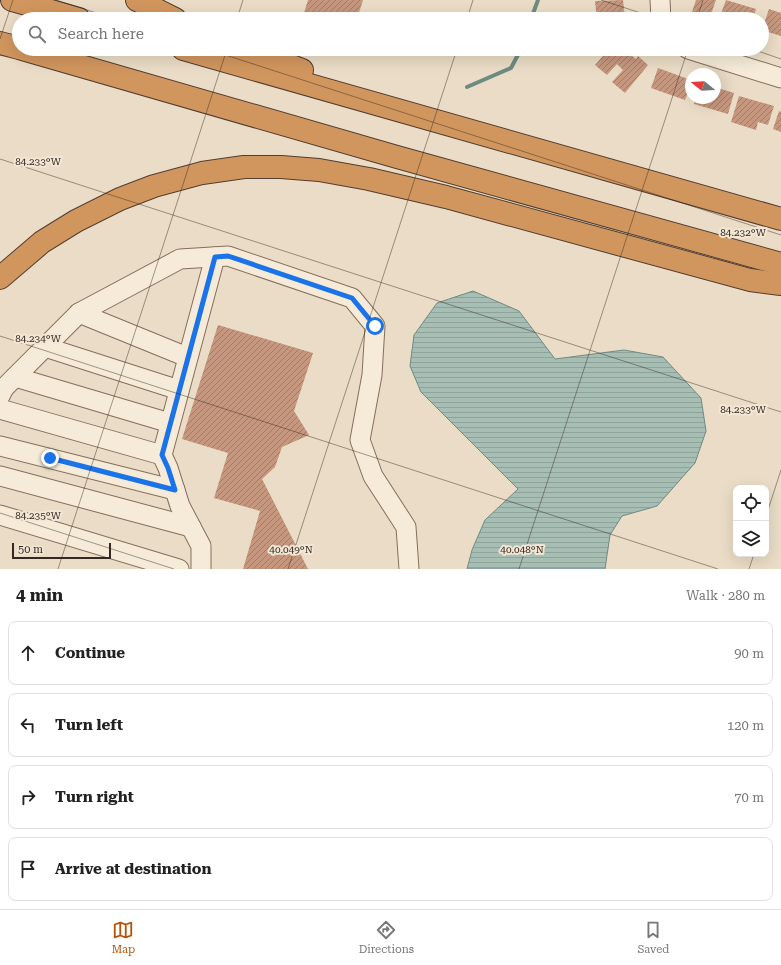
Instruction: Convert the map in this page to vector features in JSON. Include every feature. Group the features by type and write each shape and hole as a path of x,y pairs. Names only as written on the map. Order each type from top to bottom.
{"highway":[{"path":"12,0 54,12"},
{"path":"137,0 162,12"},
{"path":"0,43 12,46"},
{"path":"46,56 397,157 781,264"},
{"path":"208,56 781,219"},
{"path":"265,56 439,122"},
{"path":"0,278 42,242 76,221 120,198 154,186 202,173 244,167 281,167 319,170 369,179 446,197 750,280 781,284"}],"street":[{"path":"660,0 661,12"},
{"path":"710,56 781,78"},
{"path":"0,396 4,388 79,313 180,259 228,256 352,298 375,326 372,375 360,440 373,476 406,527 409,569"},
{"path":"201,569 201,546 180,506 168,468 162,455 215,257"},
{"path":"79,313 187,357"},
{"path":"45,347 179,390"},
{"path":"15,377 170,423"},
{"path":"0,409 162,455"},
{"path":"0,446 175,490"},
{"path":"0,476 191,527"},
{"path":"0,515 179,569"}],"shaded area":[{"path":"473,291 519,311 555,359 624,350 663,357 701,398 706,431 695,463 657,506 622,516 610,535 605,569 467,569 472,550 485,520 518,489 421,392 410,366 414,335 437,303"}],"building":[{"path":"308,0 363,0 359,12 304,12"},
{"path":"623,0 624,12 596,12 595,1"},
{"path":"696,0 716,0 712,12 692,12"},
{"path":"726,0 756,9 755,12 722,12"},
{"path":"769,9 781,13 781,36 769,32"},
{"path":"603,56 632,56 636,59 638,56 648,65 625,93 612,82 623,70 617,64 607,75 595,65"},
{"path":"658,68 685,78 685,100 651,88"},
{"path":"721,89 734,93 728,114 694,104 721,104"},
{"path":"739,96 774,106 768,125 758,122 756,130 731,122"},
{"path":"779,111 781,112 781,132 773,129"},
{"path":"218,325 313,353 294,411 309,435 282,447 275,467 262,479 308,569 243,569 260,511 214,498 228,453 182,439"}],"waterway":[{"path":"534,12 538,0"},
{"path":"467,87 511,68 517,56"}],"route":[{"path":"50,458 175,490 162,455 215,257 228,256 352,298 375,326"}]}
